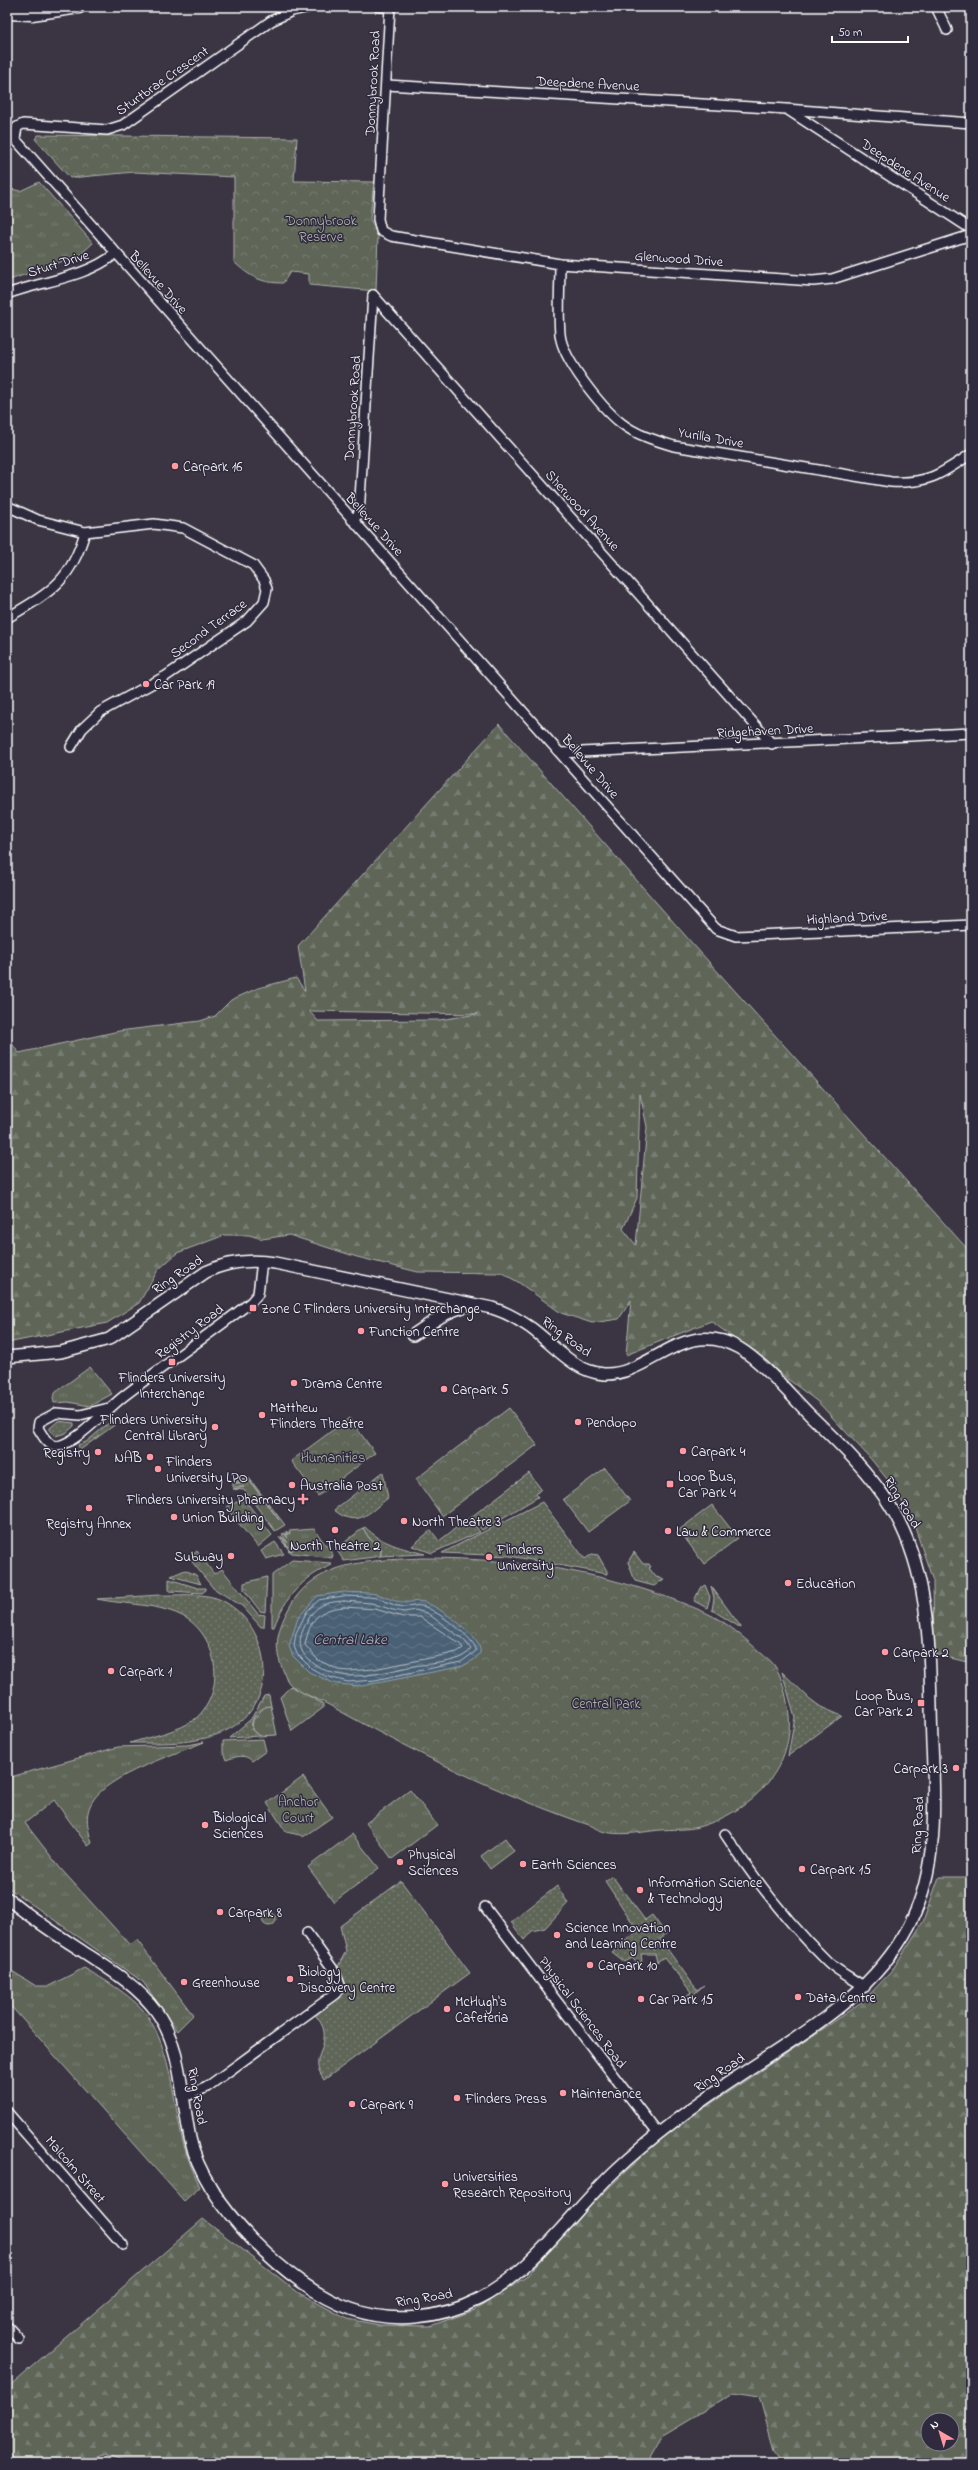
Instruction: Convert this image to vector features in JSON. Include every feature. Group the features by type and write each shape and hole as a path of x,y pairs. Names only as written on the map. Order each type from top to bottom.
{"main road":[{"path":"7,13 32,14 79,7"}],"street":[{"name":"Sturtbrae Crescent","path":"17,127 31,124 107,130 123,125 271,21 292,11 310,7"},
{"path":"379,7 390,7"},
{"name":"Donnybrook Road","path":"381,231 378,219 387,85 390,7"},
{"path":"936,7 948,30"},
{"name":"Deepdene Avenue","path":"387,85 786,109 971,123"},
{"name":"Deepdene Avenue","path":"786,109 971,229"},
{"name":"Bellevue Drive","path":"17,127 15,139 115,254 561,753 716,929 725,933"},
{"name":"Glenwood Drive","path":"381,231 391,236 560,264 813,281 832,279 971,235"},
{"name":"Sturt Drive","path":"7,294 88,270 101,265 115,254"},
{"name":"Yurilla Drive","path":"560,264 560,335 566,354 576,373 621,424 649,438 674,446 891,482 914,483 939,475 971,454"},
{"name":"Donnybrook Road","path":"352,520 358,514 373,295"},
{"name":"Sherwood Avenue","path":"373,295 772,744"},
{"path":"7,506 38,520 85,532 71,569 58,586 7,618"},
{"name":"Second Terrace","path":"70,747 82,729 100,712 166,676 247,621 264,602 267,589 264,580 253,565 183,528 154,524 85,532"},
{"name":"Ridgehaven Drive","path":"561,753 772,744 971,733"},
{"name":"Highland Drive","path":"725,933 736,936 971,925"},
{"name":"Ring Road","path":"7,1357 61,1352 109,1339 206,1272 231,1262 262,1261 478,1304 512,1316 576,1364 601,1373 610,1374 623,1370 686,1342 708,1339 736,1347 752,1358 849,1454 872,1480 899,1521 917,1565 928,1628 934,1776 932,1844 928,1873 918,1908 898,1946 880,1971 865,1987 821,2022 711,2094 658,2134 612,2174 520,2269 496,2289 473,2302 444,2312 392,2318 353,2310 317,2294 292,2276 230,2216 200,2171 191,2143 183,2098 169,2037 155,2011 125,1980 35,1920 7,1898"},
{"name":"Registry Road","path":"109,1408 80,1415 52,1414 39,1422 38,1428 50,1444 58,1446 78,1434 109,1408 251,1302 258,1294 262,1261"},
{"path":"413,1335 460,1306 478,1304"},
{"path":"725,1834 768,1896 787,1919 827,1962 865,1987"},
{"name":"Ring Road","path":"7,1906 35,1920"},
{"name":"Physical Sciences Road","path":"485,1907 658,2134"},
{"path":"183,2098 207,2088 335,1994 340,1985 335,1972 307,1933"},
{"name":"Malcolm Street","path":"7,2112 123,2244"},
{"path":"7,2326 19,2339"}],"green space":[{"name":"Donnybrook Reserve","path":"38,135 297,138 294,181 374,182 370,219 378,236 376,291 309,285 309,274 290,272 283,283 268,282 256,278 240,267 234,262 234,177 134,172 70,178 35,139"},
{"path":"39,182 93,243 80,255 7,281 7,188 20,191"},
{"path":"499,724 691,942 971,1253 971,1663 934,1654 933,1581 912,1519 895,1489 870,1458 818,1402 711,1321 626,1355 631,1300 619,1319 592,1323 561,1313 518,1282 502,1273 418,1272 357,1257 289,1235 262,1239 249,1235 225,1235 177,1253 158,1270 139,1303 107,1323 7,1343 7,1037 19,1053 119,1031 200,1021 215,1016 231,1000 258,988 296,978 305,991 298,946","holes":["309,1011 478,1014 439,1020 318,1021","640,1094 647,1127 636,1245 623,1229 637,1198"]},
{"path":"90,1367 112,1394 90,1406 68,1402 54,1403 53,1397 56,1392"},
{"path":"509,1408 537,1445 442,1516 416,1479"},
{"name":"Humanities","path":"349,1418 375,1453 318,1496 291,1461"},
{"path":"58,1421 74,1423 74,1426 66,1433 56,1436 50,1431 50,1428"},
{"path":"111,1421 116,1424 80,1450 78,1445 86,1442"},
{"path":"605,1468 630,1501 588,1532 563,1499"},
{"path":"383,1472 388,1498 375,1509 356,1519 342,1516 334,1510"},
{"path":"529,1473 541,1489 536,1494 538,1497 482,1530 471,1517"},
{"path":"249,1478 285,1525 275,1531 244,1490 233,1489 244,1487 233,1487 233,1483 247,1483 235,1482 248,1482 237,1480 249,1480 238,1479"},
{"path":"244,1499 272,1535 258,1547 227,1509 228,1506"},
{"path":"542,1502 585,1559 592,1554 598,1555 607,1571 607,1574 510,1556 442,1553"},
{"path":"712,1505 738,1538 704,1564 679,1530"},
{"path":"469,1518 480,1532 432,1553 412,1546 431,1530 439,1541"},
{"path":"365,1527 378,1538 400,1547 425,1554 381,1556 381,1548 369,1538 363,1528"},
{"path":"363,1528 369,1538 381,1548 381,1556 344,1561 336,1549"},
{"path":"314,1529 333,1555 332,1558 292,1553 279,1537 288,1547 281,1536 288,1543 282,1534 284,1533 288,1538 285,1533 288,1535 286,1531 290,1534 289,1531"},
{"path":"275,1542 284,1554 266,1559 261,1551"},
{"path":"197,1551 214,1574 222,1569 258,1614 265,1615 264,1627 261,1627 242,1606 213,1588 189,1558"},
{"path":"634,1552 643,1564 649,1564 651,1567 649,1568 656,1577 664,1579 654,1586 635,1581 628,1562"},
{"name":"Central Park","path":"421,1558 485,1560 517,1563 580,1573 611,1580 672,1599 707,1613 720,1620 740,1634 770,1660 780,1675 789,1715 789,1735 784,1754 776,1771 751,1800 717,1820 689,1829 616,1834 599,1830 592,1826 524,1801 458,1772 302,1692 289,1683 280,1662 277,1647 281,1625 288,1610 299,1593 313,1581 329,1572 346,1566 364,1562"},
{"path":"292,1560 331,1563 332,1565 312,1576 296,1589 278,1616 274,1627 272,1627 272,1575"},
{"path":"185,1570 196,1575 201,1584 171,1576"},
{"path":"267,1577 265,1612 260,1611 244,1590 244,1583"},
{"path":"169,1579 198,1588 206,1588 206,1590 202,1593 169,1591"},
{"path":"705,1585 710,1597 707,1608 694,1601 700,1588"},
{"path":"711,1586 741,1628 712,1610 714,1598"},
{"path":"159,1595 201,1595 210,1596 225,1602 240,1614 252,1629 260,1646 264,1664 263,1683 257,1700 247,1716 220,1734 208,1738 182,1742 130,1743 173,1730 195,1719 205,1708 211,1695 214,1681 212,1652 206,1639 197,1627 186,1618 176,1613 154,1607 97,1599"},
{"path":"782,1672 810,1699 821,1707 842,1716 788,1756 795,1717"},
{"path":"291,1686 323,1704 323,1708 292,1731 280,1697"},
{"path":"269,1695 271,1706 260,1710 252,1721 252,1730 259,1736 229,1738 251,1719 264,1696"},
{"path":"265,1706 271,1706 277,1735 259,1736 252,1730 253,1720"},
{"path":"263,1739 266,1751 252,1761 243,1756 226,1760 223,1752 223,1741"},
{"path":"204,1742 143,1766 112,1783 100,1792 92,1802 88,1812 88,1828 92,1843 88,1846 54,1800 25,1823 60,1868 130,1945 137,1940 193,2015 177,2031 143,1982 7,1887 7,1778 118,1747 187,1745"},
{"name":"Anchor Court","path":"303,1777 332,1817 303,1837 286,1832 267,1803"},
{"path":"410,1790 437,1825 392,1859 366,1823"},
{"path":"352,1834 379,1868 334,1902 308,1867"},
{"path":"505,1838 514,1851 490,1869 481,1856"},
{"path":"612,1876 645,1920 652,1915 666,1934 660,1939 697,1990 704,1985 687,2000 684,1998 691,1992 664,1957 657,1962 655,1954 641,1954 642,1961 638,1964 632,1958 625,1962 612,1952 638,1931 605,1881"},
{"path":"939,1877 971,1877 971,2463 784,2463 774,2450 759,2396 735,2392 663,2435 647,2463 129,2463 103,2455 79,2463 7,2463 7,2388 203,2219 299,2293 347,2319 380,2325 430,2326 475,2310 526,2277 589,2207 648,2150 680,2124 864,2000 891,1972 923,1922"},
{"path":"401,1881 470,1973 324,2080 318,2067 318,2061 323,2045 324,2032 321,2023 312,2011 340,1985 335,1972 346,1951 340,1926"},
{"path":"557,1886 568,1903 545,1928 532,1931 524,1940 511,1922"},
{"path":"269,1912 274,1914 276,1919 274,1924 269,1926 264,1924 262,1919 264,1914"},
{"path":"7,1968 36,1986 49,1986 84,1968 128,1996 144,2011 156,2032 167,2061 184,2144 200,2187 184,2201 7,2002"}],"water":[{"name":"Central Lake","path":"344,1592 372,1593 392,1600 406,1602 421,1601 431,1605 459,1623 468,1631 475,1639 480,1653 475,1659 463,1666 362,1686 336,1684 309,1672 293,1656 289,1646 298,1618 317,1596"}],"place":[{"name":"Carpark 16","path":"175,466"},
{"name":"Car Park 19","path":"146,684"},
{"name":"Zone C Flinders University Interchange","path":"253,1308"},
{"name":"Function Centre","path":"361,1331"},
{"name":"Flinders University Interchange","path":"172,1362"},
{"name":"Drama Centre","path":"294,1383"},
{"name":"Carpark 5","path":"444,1389"},
{"name":"Matthew Flinders Theatre","path":"262,1415"},
{"name":"Pendopo","path":"578,1422"},
{"name":"Flinders University Central Library","path":"215,1427"},
{"name":"Carpark 4","path":"683,1451"},
{"name":"Registry","path":"98,1452"},
{"name":"NAB","path":"150,1457"},
{"name":"Flinders University LPO","path":"158,1469"},
{"name":"Loop Bus, Car Park 4","path":"670,1484"},
{"name":"Australia Post","path":"292,1485"},
{"name":"Flinders University Pharmacy","path":"303,1499"},
{"name":"Registry Annex","path":"89,1508"},
{"name":"Union Building","path":"174,1517"},
{"name":"North Theatre 3","path":"404,1521"},
{"name":"North Theatre 2","path":"335,1530"},
{"name":"Law & Commerce","path":"668,1531"},
{"name":"Subway","path":"231,1556"},
{"name":"Flinders University","path":"489,1557"},
{"name":"Education","path":"788,1583"},
{"name":"Carpark 2","path":"885,1652"},
{"name":"Carpark 1","path":"111,1671"},
{"name":"Loop Bus, Car Park 2","path":"921,1703"},
{"name":"Carpark 3","path":"956,1768"},
{"name":"Biological Sciences","path":"205,1825"},
{"name":"Physical Sciences","path":"400,1862"},
{"name":"Earth Sciences","path":"523,1864"},
{"name":"Carpark 15","path":"802,1869"},
{"name":"Information Science & Technology","path":"640,1890"},
{"name":"Carpark 8","path":"220,1912"},
{"name":"Science Innovation and Learning Centre","path":"557,1935"},
{"name":"Carpark 10","path":"590,1965"},
{"name":"Biology Discovery Centre","path":"290,1979"},
{"name":"Greenhouse","path":"184,1982"},
{"name":"Data Centre","path":"798,1997"},
{"name":"Car Park 15","path":"641,1999"},
{"name":"McHugh's Cafeteria","path":"447,2009"},
{"name":"Maintenance","path":"563,2093"},
{"name":"Flinders Press","path":"457,2098"},
{"name":"Carpark 9","path":"352,2104"},
{"name":"Universities Research Repository","path":"445,2184"}]}
